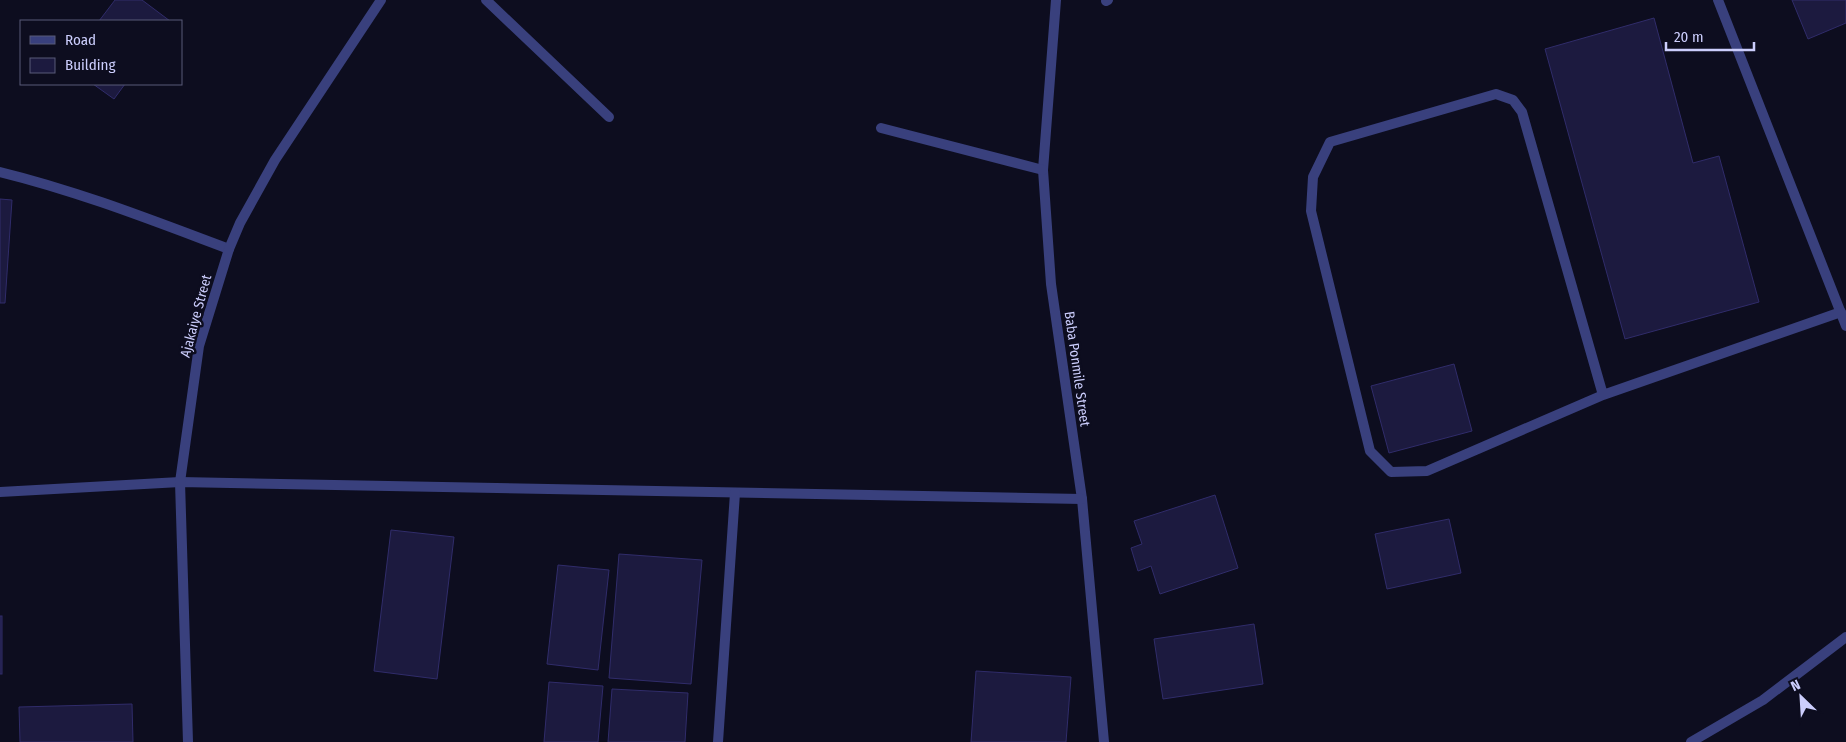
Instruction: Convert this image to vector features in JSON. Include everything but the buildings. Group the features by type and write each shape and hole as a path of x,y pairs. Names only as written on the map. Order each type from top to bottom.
{"street":[{"name":"Ajakaiye Street","path":"188,742 180,482 198,346 229,249 240,223 275,160 381,0"},
{"path":"486,0 609,117"},
{"name":"Baba Ponmile Street","path":"1056,0 1043,170 1051,284 1082,499 1104,742"},
{"path":"1718,0 1846,326"},
{"path":"1603,395 1522,112 1512,100 1496,94 1330,142 1313,176 1311,211 1370,451 1392,472 1427,471 1603,395 1841,312"},
{"path":"881,128 1043,170"},
{"path":"0,172 63,190 229,249"},
{"path":"0,492 180,482 1082,499"},
{"path":"718,742 735,493"},
{"path":"1691,742 1763,700 1846,637"}]}
